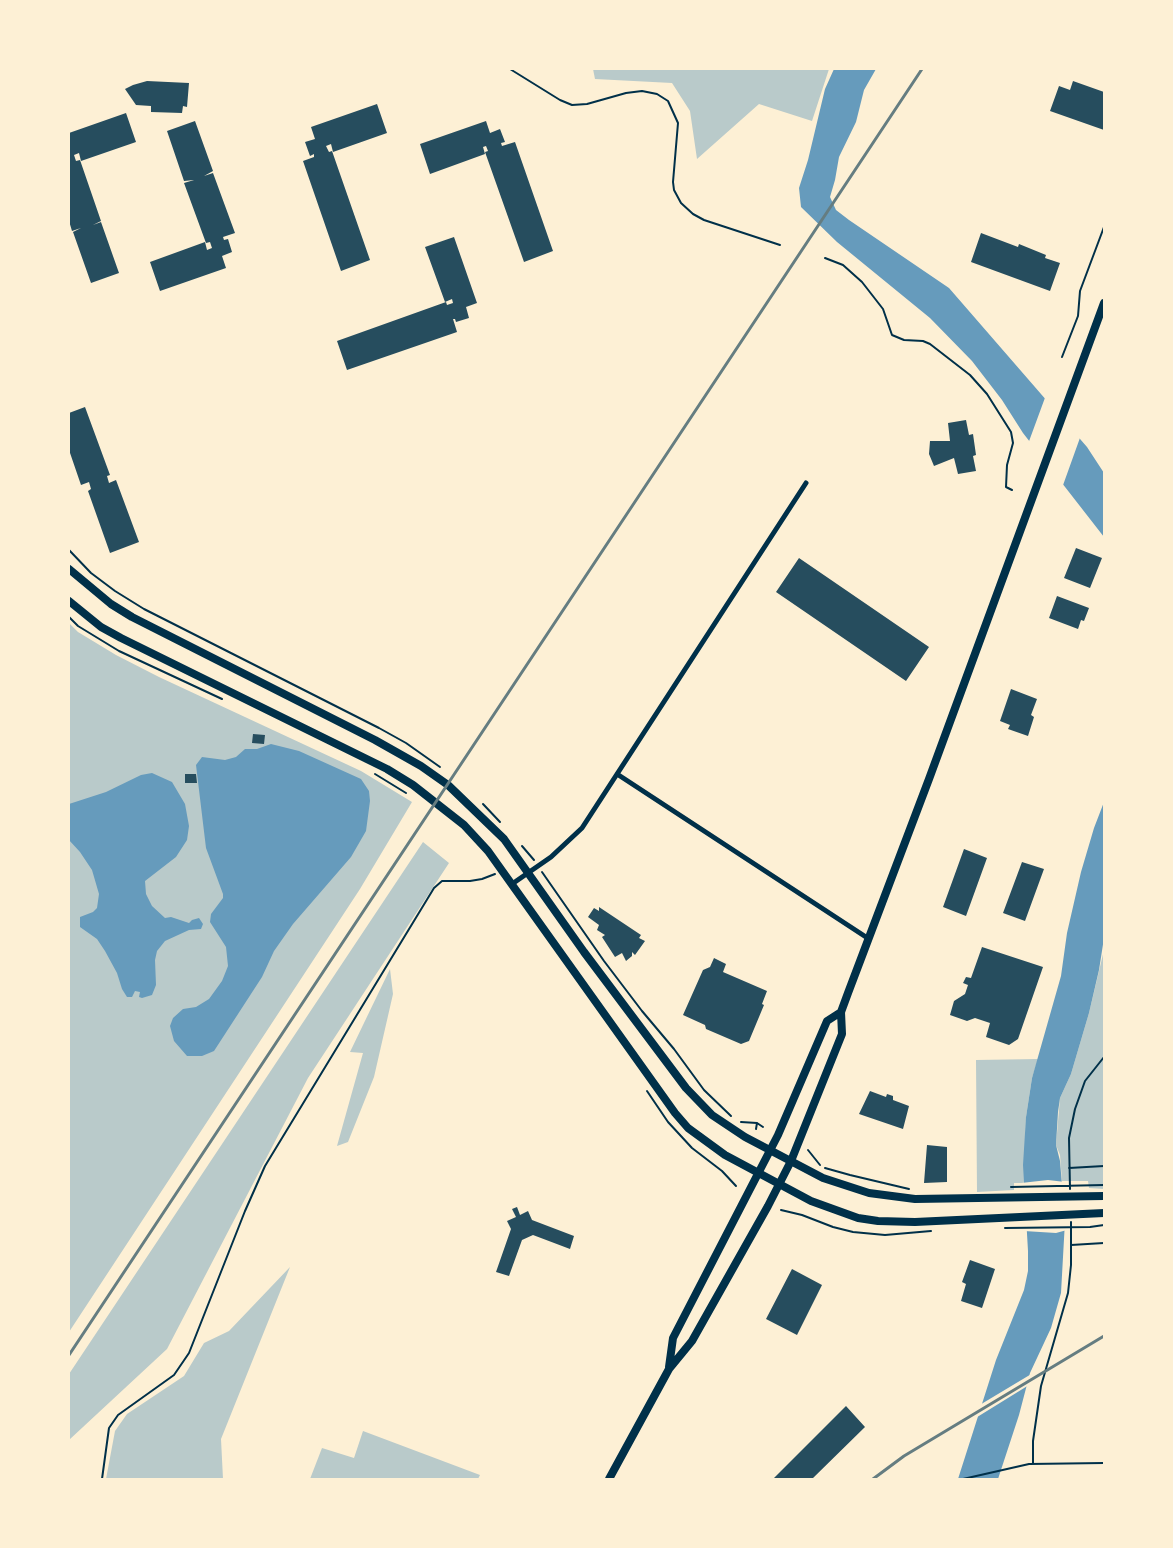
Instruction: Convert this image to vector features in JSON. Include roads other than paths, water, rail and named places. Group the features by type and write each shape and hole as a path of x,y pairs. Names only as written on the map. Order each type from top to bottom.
{"main road":[{"path":"609,1479 669,1369 692,1341 791,1161 842,1034 841,1012 1104,304"},
{"path":"69,569 93,590 132,617 375,740 421,766 448,785 498,833 529,872 584,952 699,1103 729,1127 822,1178 869,1193 915,1199 1104,1196"},
{"path":"69,602 101,627 121,638 387,769 464,825 503,871 675,1113 688,1128 725,1155 811,1201 858,1218 905,1223 1104,1213"},
{"path":"669,1369 673,1338 771,1150 827,1021 841,1012"}],"street":[{"path":"512,884 566,845 582,828 806,483"},
{"path":"617,774 868,939"}],"water":[{"path":"834,69 876,69 864,90 856,122 839,157 830,197 836,210 949,288 1087,447 1104,473 1104,537 1023,433 1002,400 972,361 930,318 837,242 801,207 799,188 825,89"},
{"path":"271,744 299,751 361,779 369,791 370,801 366,831 351,857 293,924 274,951 262,977 214,1051 202,1056 187,1056 174,1041 170,1026 173,1018 183,1009 196,1007 209,999 222,981 228,966 226,947 210,922 211,914 223,898 223,894 206,848 196,765 202,757 225,760 236,757 245,749 257,749"},
{"path":"152,773 172,782 185,804 189,826 187,840 176,857 145,881 146,894 152,906 165,918 171,917 189,923 199,918 203,924 201,929 189,930 165,941 157,951 156,985 152,995 142,998 139,997 140,992 135,991 132,997 127,997 117,973 97,939 80,927 80,917 97,908 99,894 92,870 69,840 69,804 106,792 141,775"},
{"path":"1104,802 1104,938 1089,1013 1071,1074 1060,1098 1058,1112 1056,1145 1060,1161 1065,1221 1061,1293 1051,1328 1030,1373 998,1479 958,1479 996,1360 1024,1290 1028,1271 1028,1251 1023,1165 1026,1117 1032,1078 1061,976 1067,933 1081,872"}],"railway":[{"path":"69,1355 922,69"},
{"path":"873,1479 904,1456 1104,1336"}]}
